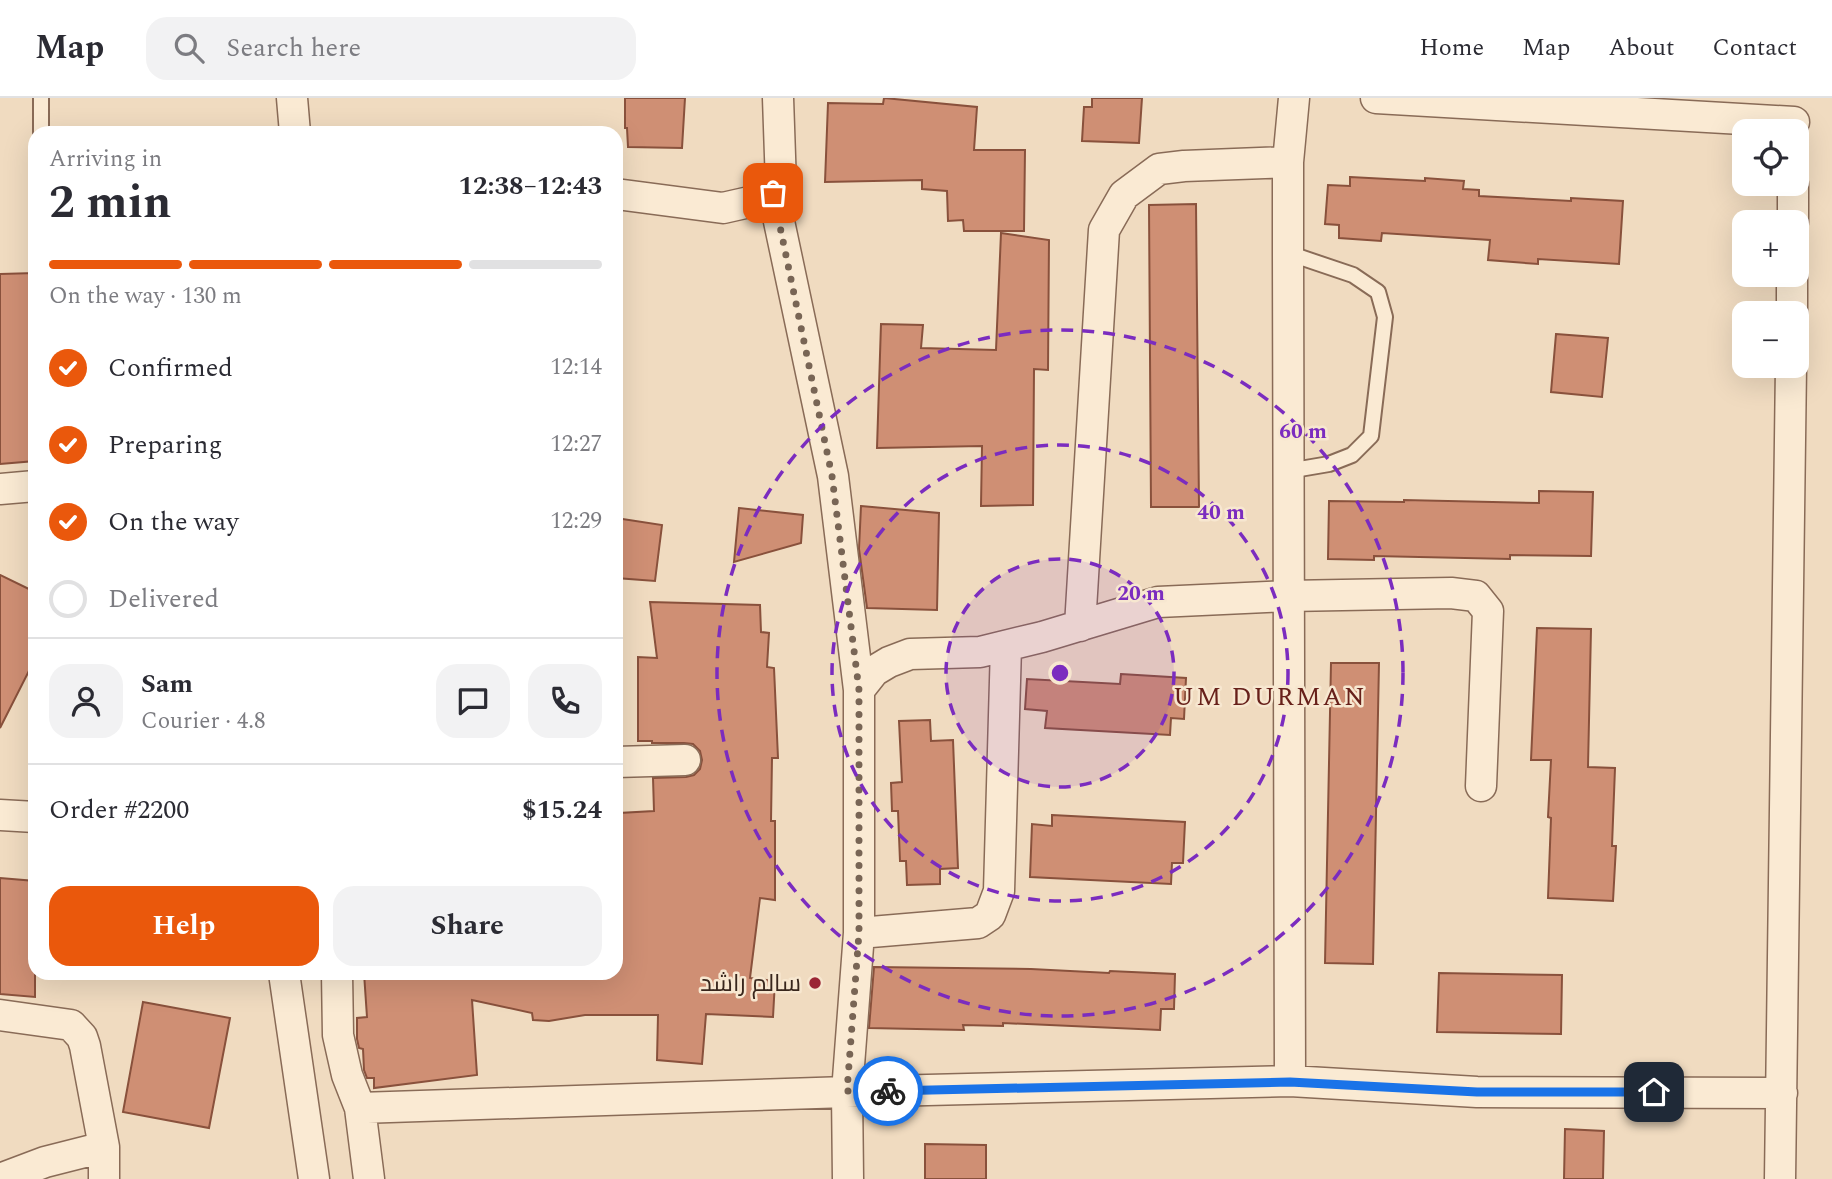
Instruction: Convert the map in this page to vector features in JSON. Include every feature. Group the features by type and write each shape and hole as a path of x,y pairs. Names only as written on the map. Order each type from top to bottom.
{"street":[{"path":"292,98 294,126"},
{"path":"623,195 723,208 754,201 773,193 781,185 778,98"},
{"path":"1290,1082 1288,162 1294,98"},
{"path":"1376,98 1794,117"},
{"path":"1080,626 1104,230 1124,195 1159,169 1288,162"},
{"path":"773,193 832,476 859,690 859,933 847,1091 848,1179"},
{"path":"1780,1179 1791,378"},
{"path":"0,489 28,487"},
{"path":"859,690 874,671 909,653 980,652 1158,602 1451,593 1476,597 1488,611 1481,786"},
{"path":"859,933 978,922 990,915 999,891 1006,646"},
{"path":"623,762 685,761"},
{"path":"0,815 28,817"},
{"path":"285,980 314,1179"},
{"path":"337,980 338,1035 347,1075 360,1108 369,1179"},
{"path":"0,1015 71,1025 82,1037 104,1147 104,1179"},
{"path":"360,1108 847,1091 1290,1082 1477,1092 1782,1093"},
{"path":"0,1179 45,1162 104,1147"}],"lane":[{"path":"41,98 41,126"},
{"path":"1288,253 1353,275 1378,292 1385,317 1371,436 1352,455 1341,460 1288,471"}],"building":[{"path":"625,98 685,98 682,148 628,147"},
{"path":"884,98 977,107 974,150 1025,150 1024,231 964,231 963,220 948,221 947,191 922,189 922,180 825,182 828,103 883,104"},
{"path":"1092,98 1142,98 1139,143 1082,141 1084,107 1092,107"},
{"path":"1350,177 1464,181 1463,189 1479,190 1479,196 1623,201 1619,264 1538,259 1538,264 1488,260 1490,240 1382,233 1381,241 1339,238 1339,225 1325,224 1328,185 1350,186"},
{"path":"1196,204 1199,507 1151,507 1149,205"},
{"path":"1001,233 1049,240 1048,370 1034,369 1033,505 981,506 982,446 877,448 881,324 923,325 921,348 996,350"},
{"path":"28,273 28,462 0,464 0,274"},
{"path":"1556,334 1608,338 1602,397 1551,392"},
{"path":"1539,491 1593,492 1591,556 1510,555 1510,559 1374,556 1374,560 1328,559 1329,501 1539,503"},
{"path":"861,506 939,513 937,610 867,608 859,549"},
{"path":"739,508 803,515 801,543 734,562"},
{"path":"623,519 662,525 655,581 623,579"},
{"path":"0,575 28,589 28,673 0,728"},
{"path":"650,602 760,605 761,632 769,633 767,667 774,668 778,758 772,758 771,821 775,821 775,900 760,898 750,978 775,981 773,1017 706,1014 702,1064 657,1060 658,1015 585,1015 549,1021 533,1020 532,1013 472,1000 477,1075 374,1088 374,1078 367,1078 364,1070 363,1049 359,1048 357,1039 357,1018 367,1017 364,980 623,980 623,813 654,811 653,778 694,775 700,769 702,760 700,751 693,744 638,741 638,657 657,658"},
{"path":"1537,628 1591,629 1588,767 1615,768 1612,846 1616,846 1613,901 1548,898 1551,760 1531,760"},
{"path":"1331,663 1379,663 1373,964 1325,963"},
{"path":"1121,674 1186,678 1184,719 1171,718 1170,735 1045,728 1047,711 1025,709 1027,679 1120,684"},
{"path":"930,720 931,741 953,740 958,868 940,869 940,884 907,885 906,861 900,861 898,811 892,811 891,783 902,782 899,721"},
{"path":"1052,815 1185,822 1183,863 1172,863 1171,884 1030,877 1032,824 1052,826"},
{"path":"0,878 28,880 28,980 35,980 35,997 0,994"},
{"path":"874,967 1175,974 1174,1009 1161,1009 1160,1030 1003,1023 1003,1026 963,1025 964,1030 869,1028"},
{"path":"1439,973 1562,975 1561,1034 1437,1032"},
{"path":"143,1002 230,1018 209,1128 123,1112"},
{"path":"1565,1129 1604,1131 1603,1179 1564,1179"},
{"path":"925,1144 986,1145 986,1179 925,1179"}],"way so far":[{"path":"773,193 832,476 859,690 859,933 847,1091 888,1091"}],"place":[{"name":"سالم راشد","path":"815,983"}],"district":[{"name":"UM DURMAN","path":"1270,696"}],"route":[{"path":"888,1091 1290,1082 1477,1092 1654,1092"}]}
